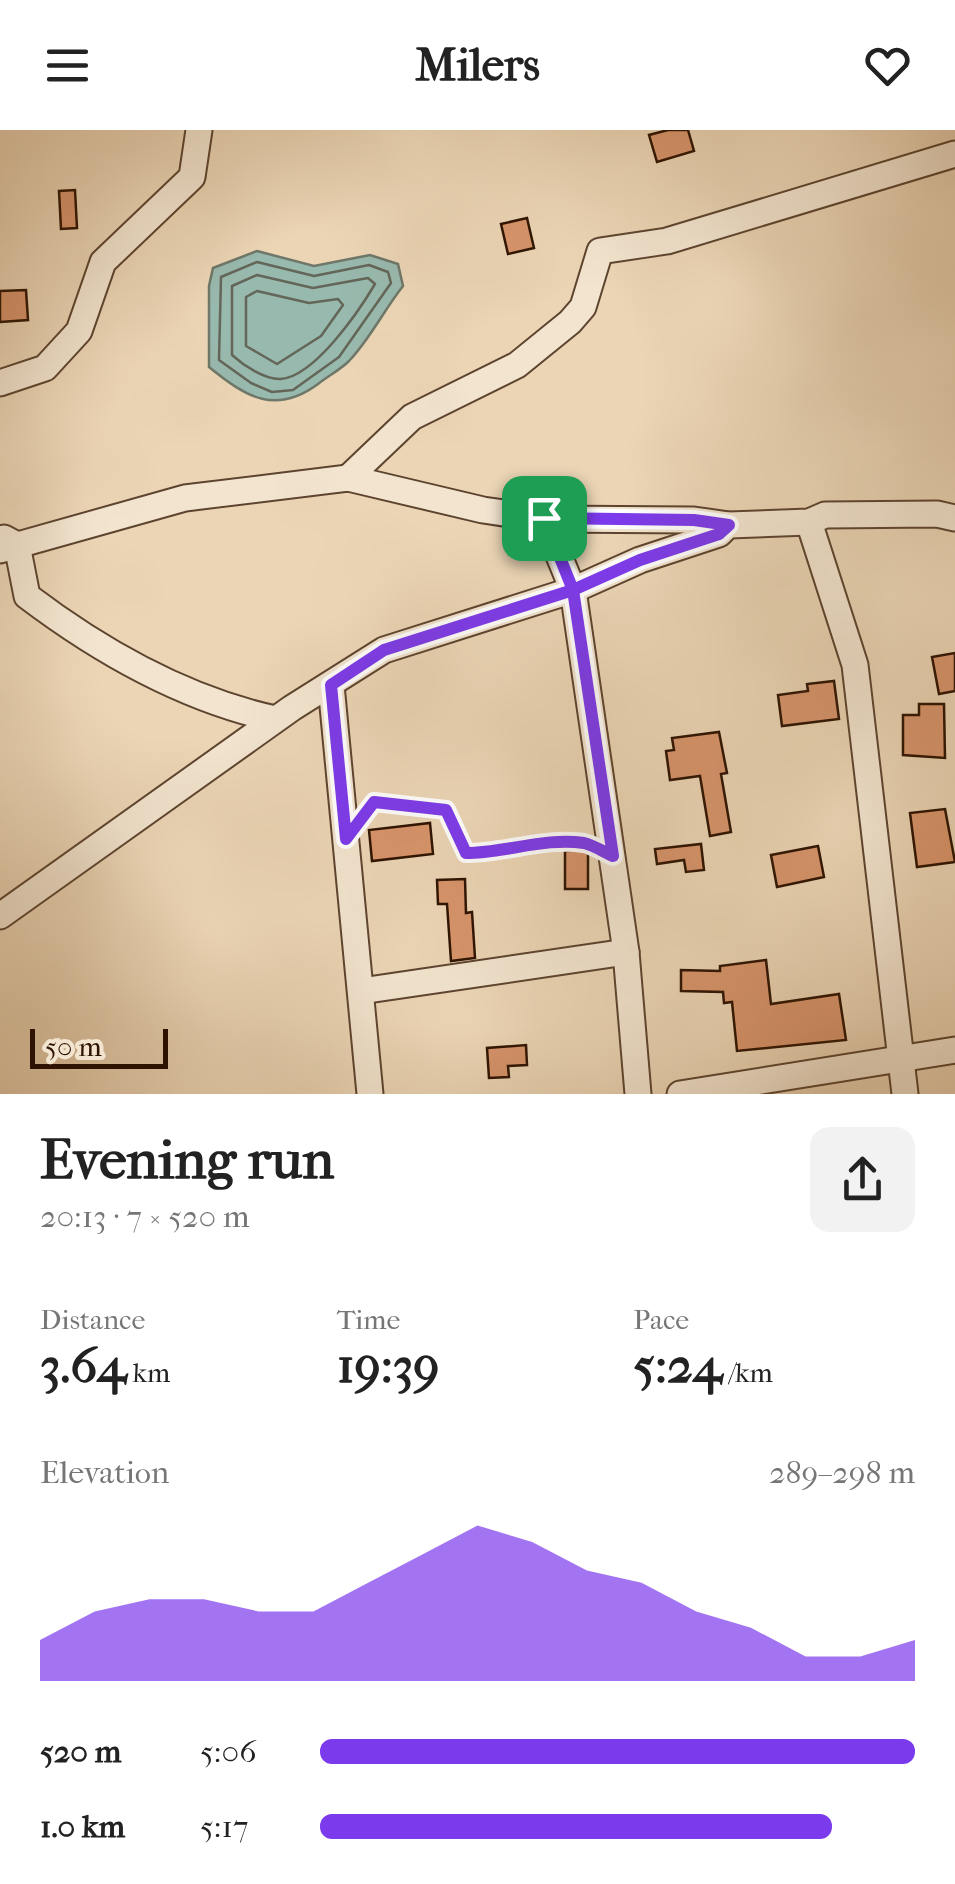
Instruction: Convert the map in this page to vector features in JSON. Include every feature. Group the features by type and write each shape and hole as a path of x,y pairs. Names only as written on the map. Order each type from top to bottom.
{"street":[{"path":"0,382 45,368 79,330 103,262 192,177 199,130"},
{"path":"348,478 412,417 517,365 570,322 583,307 600,251 667,242 955,154"},
{"path":"275,720 228,709 145,672 56,618 27,596 6,544 185,498 348,478 482,510 544,518 694,520 729,525 809,522 825,515 937,514 955,518"},
{"path":"544,518 573,590 626,952 638,1094"},
{"path":"809,522 855,665 905,1094"},
{"path":"0,916 275,720 384,650 573,590 640,560 719,534 729,525"},
{"path":"331,685 370,1094"},
{"path":"361,991 626,952"},
{"path":"680,1094 955,1050"}],"path":[{"path":"346,839 374,802 446,810 466,853 493,853 556,842 584,843 613,856"}],"water":[{"path":"257,251 314,266 370,255 398,264 403,286 349,361 289,399 262,399 249,394 209,367 209,286 213,268"}],"building":[{"path":"688,130 694,151 657,162 649,135"},
{"path":"75,190 77,228 61,229 59,191"},
{"path":"527,218 534,248 508,254 501,224"},
{"path":"26,290 28,320 0,322 0,291"},
{"path":"955,653 955,691 939,694 932,657"},
{"path":"834,681 839,719 782,726 778,695 808,691 807,684"},
{"path":"919,704 944,704 945,758 903,755 903,715 919,715"},
{"path":"719,732 727,773 721,774 731,832 710,836 700,776 670,780 666,751 674,750 672,738"},
{"path":"945,809 955,862 917,867 910,813"},
{"path":"430,823 433,854 372,861 369,830"},
{"path":"701,844 704,870 686,872 684,860 657,864 655,849"},
{"path":"818,846 824,877 777,887 771,855"},
{"path":"588,850 588,889 565,889 565,851"},
{"path":"465,879 466,913 472,912 475,958 451,961 447,904 438,904 437,880"},
{"path":"766,960 771,1004 839,994 846,1040 737,1051 732,1002 724,1003 723,992 681,991 681,970 720,971 720,966"},
{"path":"526,1045 527,1065 508,1066 509,1077 489,1078 487,1048"}],"route":[{"path":"544,518 573,590 384,650 331,685 346,839 374,802 446,810 466,853 493,853 556,842 584,843 613,856 573,590 640,560 719,534 729,525 694,520 544,518"}]}
